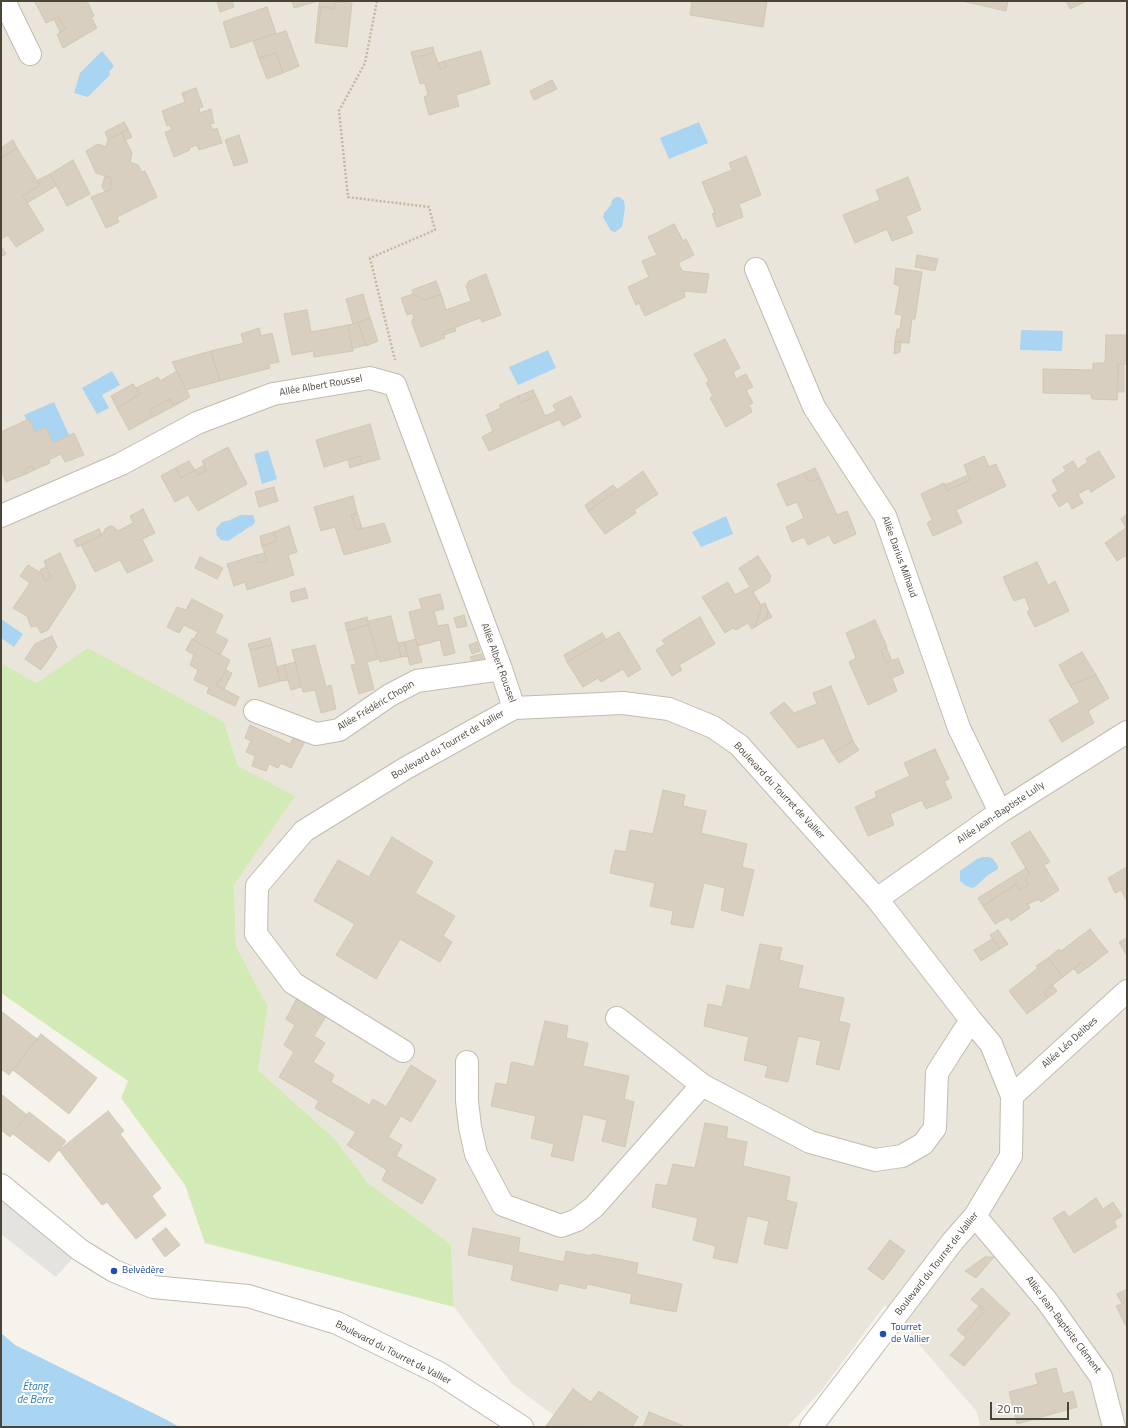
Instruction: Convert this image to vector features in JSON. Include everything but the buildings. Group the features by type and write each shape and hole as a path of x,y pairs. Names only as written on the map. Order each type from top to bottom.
{"street":[{"path":"4,1 30,54"},
{"name":"Allée Darius Milhaud","path":"756,269 814,407 885,516 959,728 1000,812"},
{"name":"Allée Albert Roussel","path":"1,516 121,464 197,423 273,394 370,378 395,385 501,669 514,708"},
{"name":"Allée Frédéric Chopin","path":"255,711 316,734 339,730 390,695 417,681 501,669"},
{"name":"Boulevard du Tourret de Vallier","path":"403,1051 293,983 256,934 257,886 304,831 406,768 514,708 623,703 669,709 713,727 739,745 877,899 970,1020 992,1044 1012,1096 1011,1156 975,1216 953,1241 811,1427"},
{"name":"Allée Jean-Baptiste Lully","path":"877,899 1000,812 1127,732"},
{"name":"Allée Léo Delibes","path":"1012,1096 1127,991"},
{"path":"618,1018 702,1085 810,1142 875,1160 902,1156 923,1144 935,1128 938,1072 970,1020"},
{"path":"467,1062 468,1107 470,1127 476,1154 503,1205 561,1226 577,1220 594,1206 702,1085"},
{"name":"Boulevard du Tourret de Vallier","path":"1,1185 80,1250 114,1271 153,1287 248,1296 337,1323 439,1374 522,1427"},
{"name":"Allée Jean-Baptiste Clément","path":"975,1216 1047,1301 1101,1377 1114,1427"}],"path":[{"path":"377,1 365,63 339,111 348,197 429,207 436,230 370,258 396,363"}],"shaded area":[{"path":"1,1 1127,1 1127,1427 980,1427 977,1412 885,1305 821,1391 787,1427 569,1427 512,1384 454,1307 451,1244 368,1183 335,1139 258,1070 268,1007 236,946 234,885 294,796 238,766 224,722 37,683 1,663"},
{"path":"1,1185 80,1250 56,1277 1,1234"}],"green space":[{"path":"88,648 224,722 238,766 295,796 234,885 236,946 268,1007 258,1070 335,1139 368,1183 451,1244 454,1307 205,1243 185,1185 121,1098 128,1081 1,993 1,663 37,683"}],"water":[{"path":"102,51 114,66 109,72 110,75 88,97 74,93 80,73"},
{"path":"699,122 708,143 669,159 660,138"},
{"path":"616,197 620,197 624,201 625,208 622,227 615,232 611,231 603,217 604,213 611,205 612,200"},
{"path":"1021,330 1063,331 1062,351 1020,350"},
{"path":"548,350 556,368 518,385 509,367"},
{"path":"112,371 120,385 102,395 109,408 97,414 82,388"},
{"path":"54,402 69,435 53,443 46,427 35,432 29,420 27,421 24,415"},
{"path":"268,450 277,479 262,484 254,454"},
{"path":"241,515 253,515 255,521 254,524 228,541 221,540 217,536 216,529 218,526 222,522"},
{"path":"726,516 733,534 701,547 692,532"},
{"path":"1,619 23,634 14,647 1,638"},
{"path":"983,857 993,859 998,866 998,869 988,875 975,887 973,888 966,886 960,881 960,871 977,859"},
{"name":"Étang de Berre","path":"1,1333 15,1345 179,1427 1,1427"}],"place":[{"name":"Belvédère","path":"114,1271"},
{"name":"Tourret de Vallier","path":"883,1334"}]}
